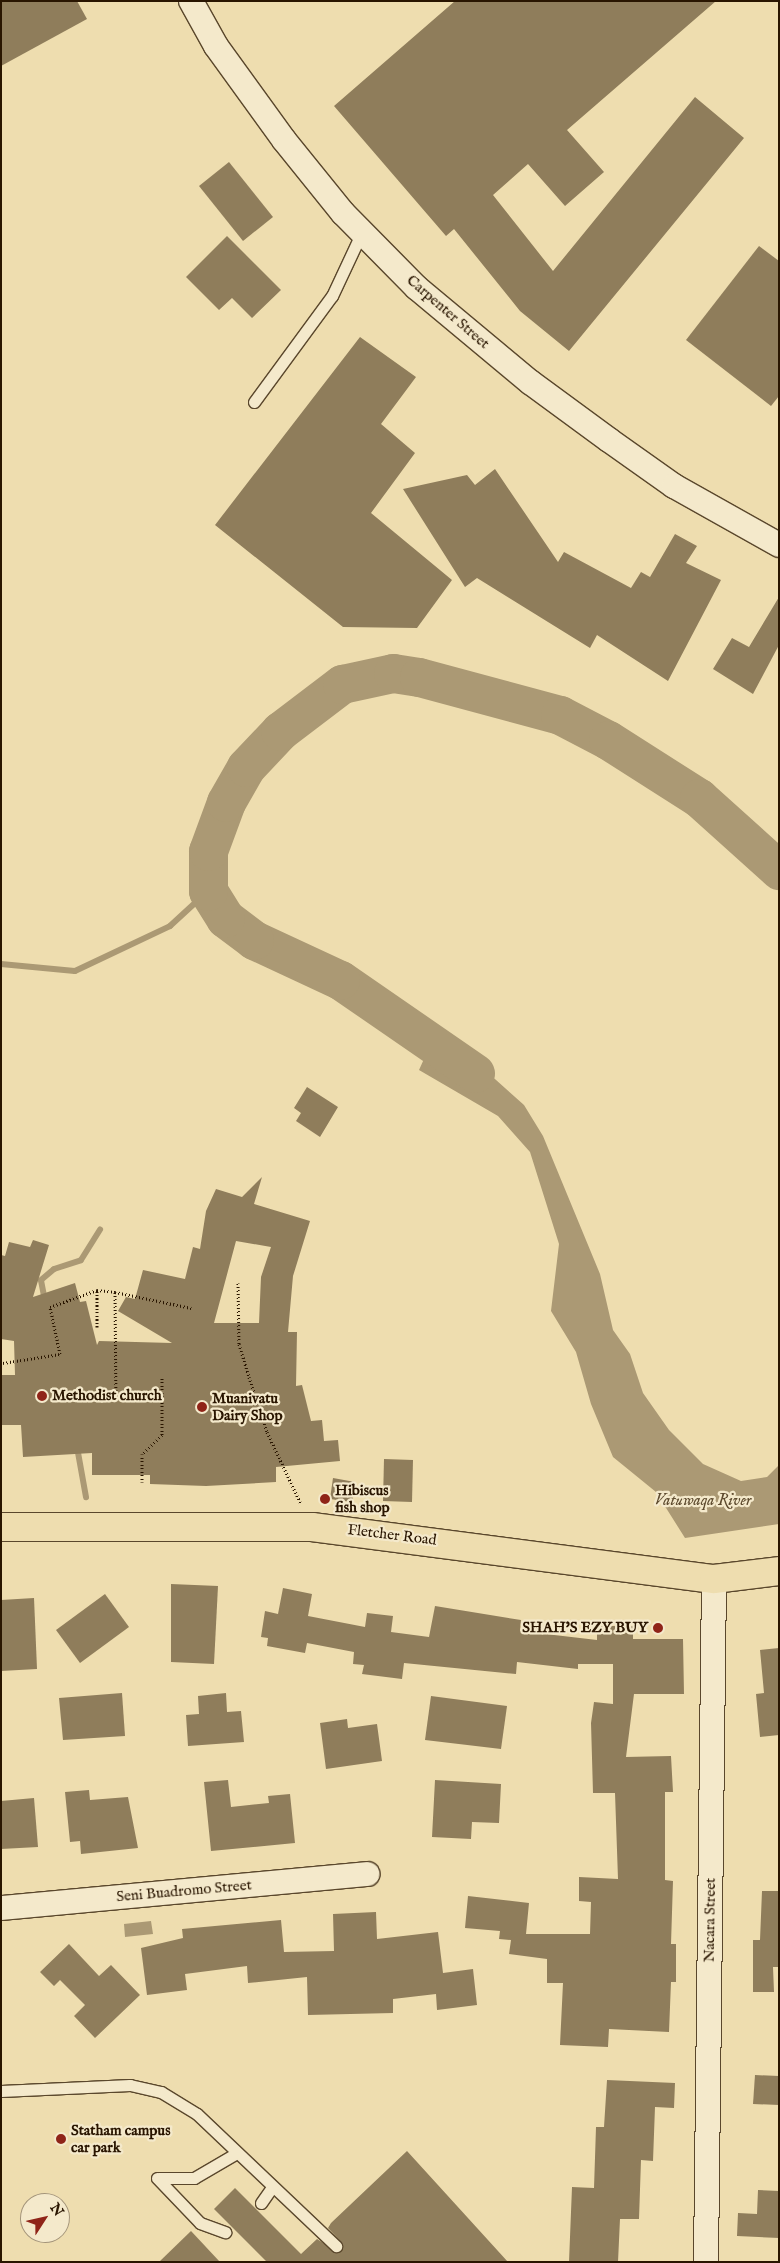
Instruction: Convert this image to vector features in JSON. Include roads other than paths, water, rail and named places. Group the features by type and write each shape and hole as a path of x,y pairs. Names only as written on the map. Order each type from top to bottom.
{"main road":[{"name":"Fletcher Road","path":"1,1527 312,1527 714,1579 779,1571"}],"street":[{"name":"Carpenter Street","path":"191,1 216,46 269,121 362,232 417,288 530,382 674,486 779,545"},
{"name":"Nacara Street","path":"706,2262 714,1579"},
{"name":"Seni Buadromo Street","path":"1,1908 367,1874"}],"lane":[{"path":"254,402 332,296 362,232"},
{"path":"1,2091 130,2084 161,2092 198,2114 272,2188 336,2246"},
{"path":"225,2232 200,2223 157,2178 172,2182 194,2178 237,2154"},
{"path":"261,2202 272,2188"}],"water":[{"name":"Vatuwaqa River","path":"438,1028 524,1105 543,1136 600,1274 613,1330 630,1354 643,1393 669,1430 703,1464 741,1481 767,1477 779,1465 779,1524 685,1538 656,1492 613,1457 591,1404 576,1352 551,1311 559,1244 530,1152 498,1116 419,1070"},
{"path":"151,1921 153,1934 125,1937 124,1924"}],"waterway":[{"path":"475,1073 340,980 254,940 225,918 208,891 208,851 226,802 246,767 280,731 342,684 393,673 419,677 560,715 608,740 699,798 779,870"},
{"path":"1,964 75,971 170,926 208,891"},
{"path":"45,1301 41,1280 54,1269 81,1260 100,1230"},
{"path":"77,1447 86,1497"}],"place":[{"name":"Methodist church","path":"42,1396"},
{"name":"Muanivatu Dairy Shop","path":"202,1407"},
{"name":"Hibiscus fish shop","path":"325,1499"},
{"name":"SHAH'S EZY BUY","path":"658,1628"},
{"name":"Statham campus car park","path":"61,2139"}]}
